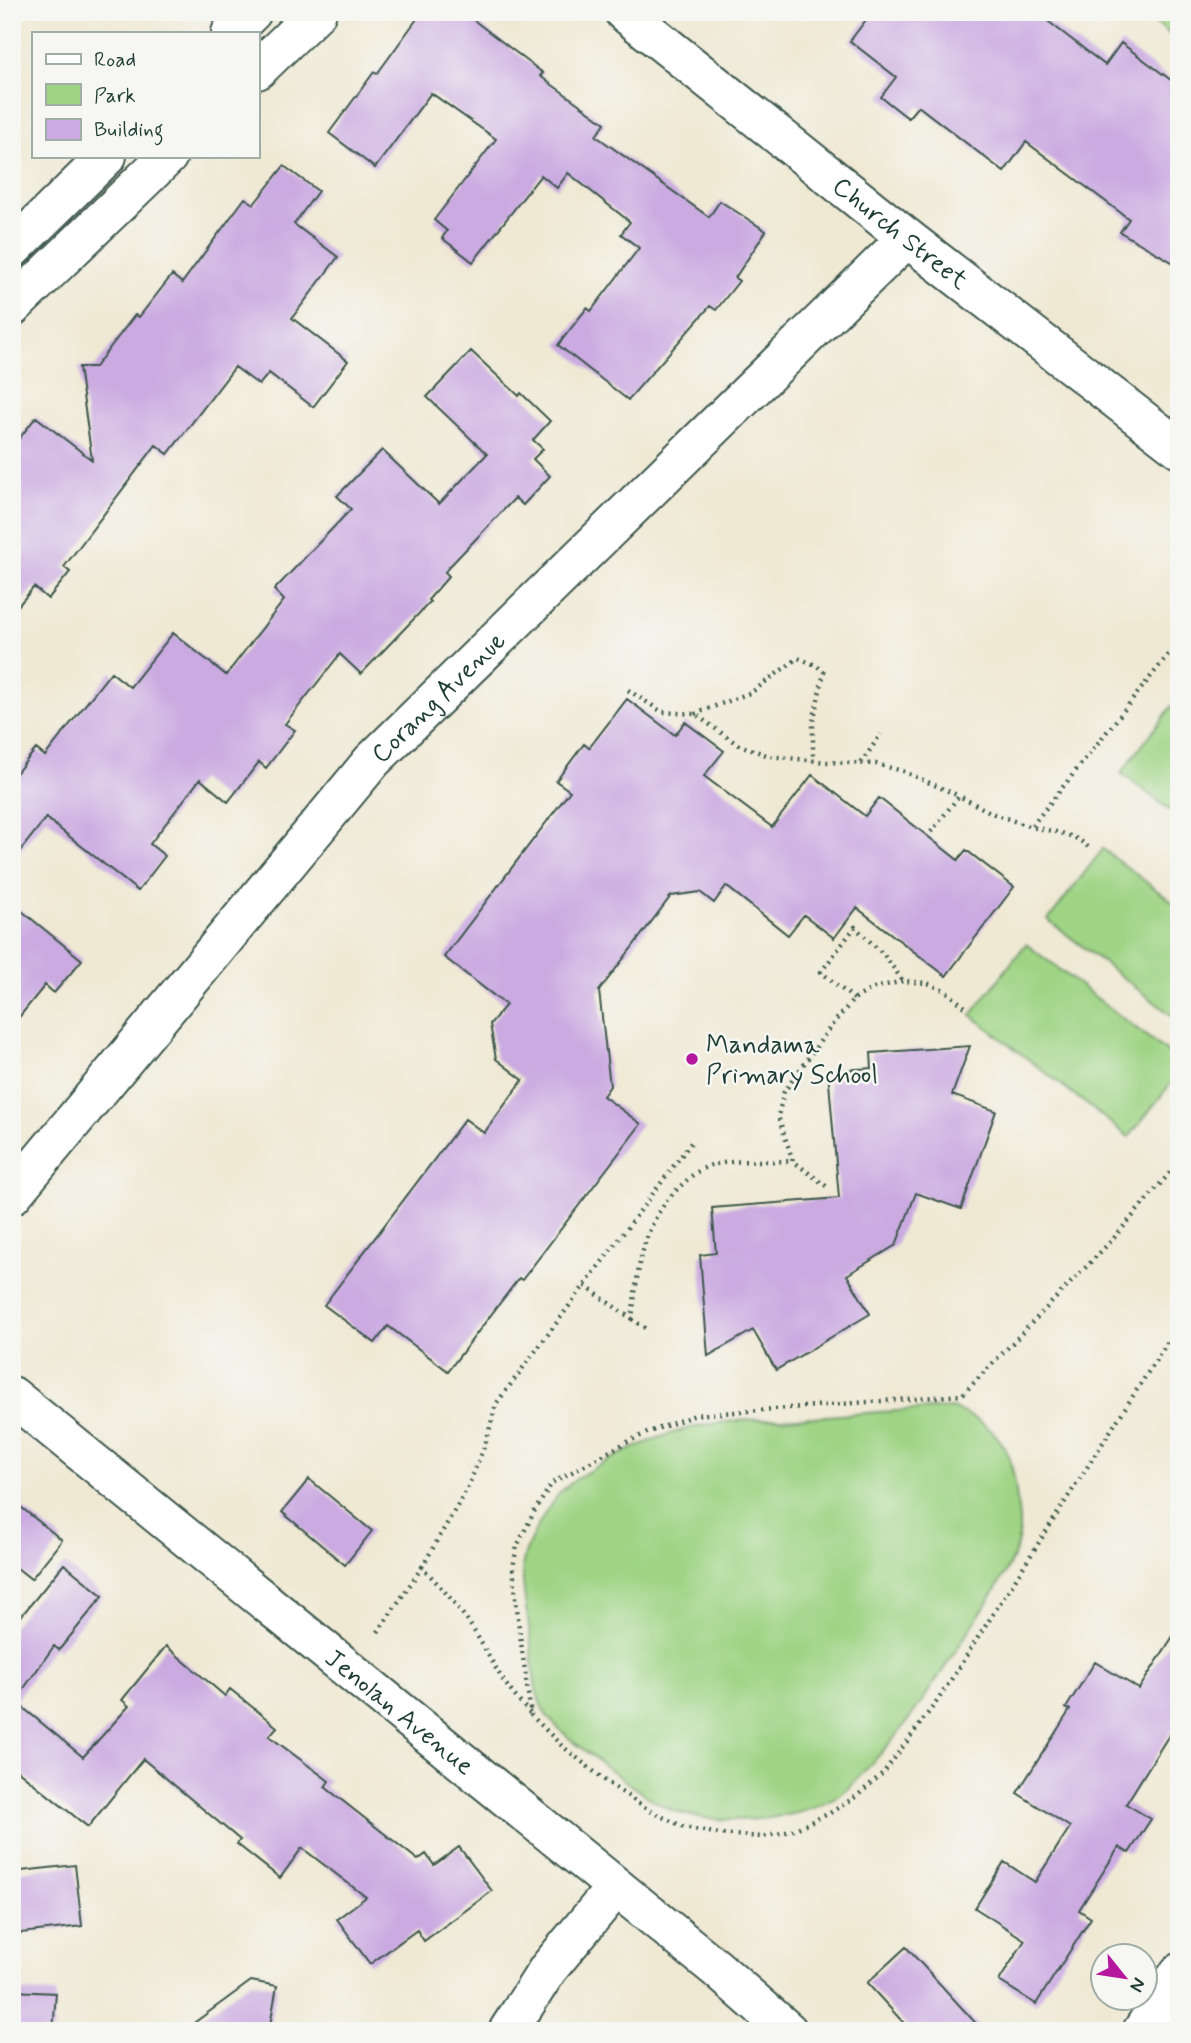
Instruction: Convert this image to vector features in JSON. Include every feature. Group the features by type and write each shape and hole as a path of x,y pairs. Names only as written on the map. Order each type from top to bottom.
{"street":[{"path":"232,32 252,12"},
{"path":"259,68 317,12"},
{"name":"Church Street","path":"624,12 907,237 1179,448"},
{"path":"12,249 105,158"},
{"path":"12,307 166,158"},
{"name":"Corang Avenue","path":"12,1195 372,761 907,237"},
{"name":"Jenolan Avenue","path":"12,1396 616,1887 788,2031"},
{"path":"508,2031 548,1969 616,1887"},
{"path":"1142,2031 1179,1973"}],"path":[{"path":"1031,827 1168,655 1179,649"},
{"path":"628,690 662,712 695,715 752,692 798,659 806,660 824,672 813,722 813,761"},
{"path":"695,715 723,736 754,751 769,756 813,761 876,764 903,771 994,814 1031,827 1065,834 1088,847"},
{"path":"861,763 881,734"},
{"path":"931,832 960,796"},
{"path":"854,999 821,972 855,927 884,955 903,981"},
{"path":"826,1186 793,1161 778,1115 784,1092 831,1026 854,999 874,988 903,981 928,983 946,991 965,1007"},
{"path":"378,1632 422,1567 468,1487 487,1438 496,1404 693,1140"},
{"path":"632,1319 641,1255 659,1211 674,1191 694,1174 711,1165 793,1161"},
{"path":"531,1715 513,1567 517,1546 552,1483 623,1444 695,1415 962,1395 1104,1249 1179,1163"},
{"path":"585,1286 645,1328"},
{"path":"422,1567 475,1633 504,1685 561,1745 607,1782 650,1811 684,1827 762,1838 790,1831 830,1813 856,1796 884,1772 938,1700 1179,1324"}],"green space":[{"path":"1141,12 1179,12 1179,41"},
{"path":"1179,697 1179,817 1121,773"},
{"path":"1103,849 1179,907 1179,1021 1048,920"},
{"path":"1026,944 1179,1061 1179,1073 1129,1137 971,1015"},
{"path":"952,1408 983,1424 1002,1443 1008,1455 1018,1512 1017,1545 1010,1565 997,1587 922,1701 882,1752 841,1794 824,1804 780,1816 729,1820 683,1814 665,1807 620,1777 565,1734 545,1713 534,1675 522,1569 529,1544 540,1522 566,1487 619,1455 650,1441 693,1427 745,1420"}],"building":[{"path":"422,12 463,12 543,73 540,76 605,123 596,136 709,217 720,201 766,231 735,278 739,281 716,310 710,306 628,400 558,345 587,308 591,311 639,248 621,234 630,222 568,173 557,188 541,175 473,262 442,238 447,231 434,220 496,139 431,93 375,168 329,133 374,72 377,74"},
{"path":"872,12 1036,12 1105,65 1121,43 1179,86 1179,266 1120,232 1129,219 1026,142 1004,172 918,106 908,118 881,97 896,77 850,41"},
{"path":"284,166 318,191 294,224 338,257 292,318 348,361 313,407 269,373 259,385 235,367 168,454 156,445 64,567 70,572 48,599 34,587 12,613 12,448 36,417 92,460 79,367 95,367 135,315 139,317 172,275 182,283 245,198 254,204"},
{"path":"471,351 550,421 533,440 543,449 533,459 550,476 523,505 515,498 449,567 445,572 449,576 428,600 430,602 361,674 340,654 285,724 295,730 266,768 259,762 228,802 200,779 150,844 165,856 138,891 46,818 12,861 12,778 36,749 45,756 111,672 130,687 173,633 226,675 284,600 274,590 351,509 337,496 382,450 439,504 487,454 427,397"},
{"path":"627,699 675,735 685,722 724,751 704,776 772,827 812,775 865,816 879,798 958,860 966,850 1014,887 946,976 857,908 834,938 804,915 788,935 726,886 714,903 700,892 671,896 599,991 610,1086 603,1096 641,1124 522,1280 519,1278 448,1371 388,1326 375,1343 324,1305 465,1119 484,1133 523,1080 496,1059 490,1024 506,1005 444,957 570,791 556,781 584,744 589,748"},
{"path":"12,903 82,960 54,993 45,985 12,1026"},
{"path":"970,1046 952,1095 996,1111 961,1209 916,1193 896,1245 847,1275 870,1314 776,1370 753,1330 708,1356 700,1255 716,1253 712,1208 839,1198 828,1071 872,1068 871,1053"},
{"path":"309,1479 372,1531 345,1565 282,1512"},
{"path":"12,1500 62,1540 31,1579 12,1564"},
{"path":"64,1564 103,1596 59,1650 54,1646 15,1701 83,1757 129,1706 122,1700 166,1646 225,1696 230,1689 277,1727 269,1736 329,1781 325,1787 418,1860 426,1854 434,1865 459,1847 492,1891 424,1941 417,1930 370,1964 337,1919 366,1897 302,1848 280,1878 237,1844 240,1840 143,1759 88,1827 12,1766 12,1627"},
{"path":"1179,1627 1179,1719 1126,1804 1151,1819 1129,1853 1119,1847 1079,1910 1091,1918 1036,2004 999,1981 1025,1940 975,1908 1004,1862 1035,1882 1070,1827 1017,1793 1070,1710 1066,1708 1095,1662 1139,1689"},
{"path":"75,1865 82,1926 12,1934 12,1872"},
{"path":"906,1947 983,2031 911,2031 867,1983"},
{"path":"251,1981 277,1986 269,2031 183,2031"},
{"path":"12,1991 56,1993 53,2031 12,2031"}],"place":[{"name":"Mandama Primary School","path":"692,1059"}]}
